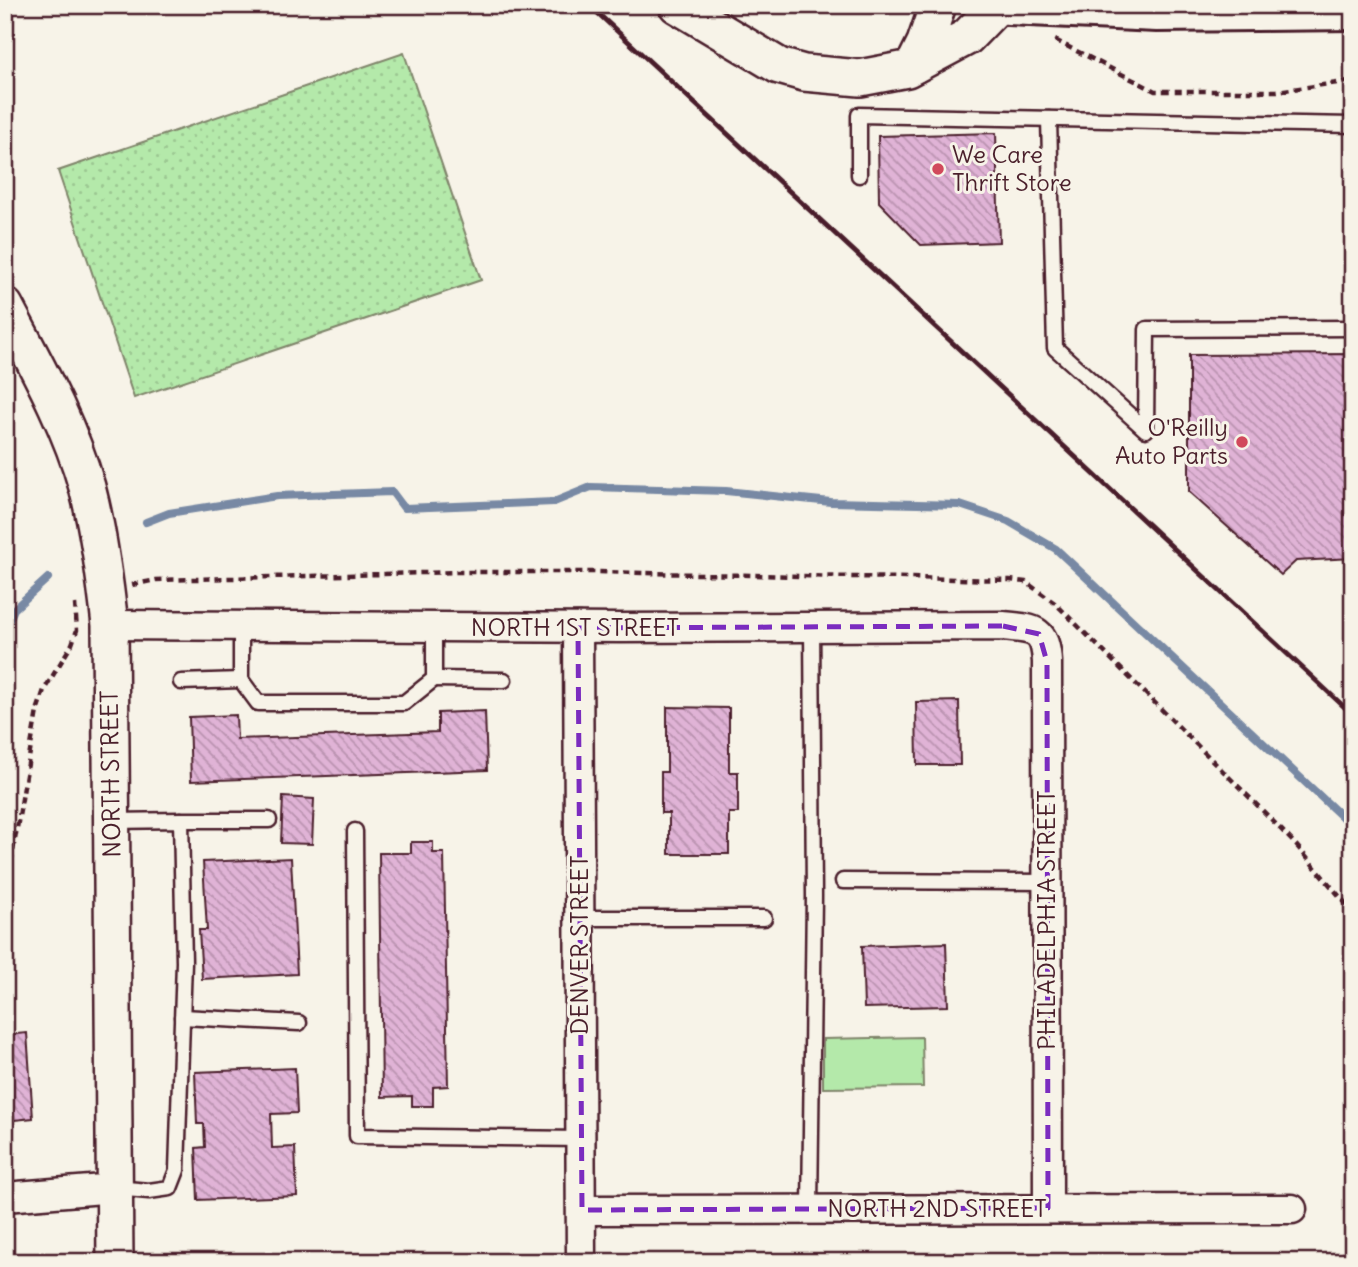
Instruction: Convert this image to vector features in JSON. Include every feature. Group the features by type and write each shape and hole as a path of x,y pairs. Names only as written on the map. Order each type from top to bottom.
{"main road":[{"path":"1009,5 1157,12 1254,8 1353,10"}],"street":[{"path":"677,5 779,66 804,73 860,78 899,71 967,37 998,5"},
{"path":"914,65 938,5"},
{"name":"NORTH STREET","path":"5,306 59,412 82,474 97,531 110,625 116,1262"},
{"name":"NORTH 1ST STREET","path":"110,625 578,628 1003,626 1029,629 1039,634"},
{"name":"DENVER STREET","path":"578,628 581,1262"},
{"name":"PHILADELPHIA STREET","path":"1039,634 1046,643 1047,662 1048,1208"},
{"path":"5,1197 115,1188"},
{"name":"NORTH 2ND STREET","path":"582,1210 1292,1209"}],"lane":[{"path":"859,175 859,115 1353,125"},
{"path":"1049,119 1055,348 1146,430 1147,329 1353,328"},
{"path":"241,626 241,680 258,703 404,703 433,679 504,680"},
{"path":"433,679 434,627"},
{"path":"810,1209 814,896 812,627"},
{"path":"181,682 241,680"},
{"path":"115,1188 149,1191 170,1188 177,1170 184,962 181,820"},
{"path":"112,821 269,820"},
{"path":"355,831 357,1136 581,1139"},
{"path":"843,881 1047,882"},
{"path":"580,918 764,918"},
{"path":"182,1017 299,1023"}],"path":[{"path":"1045,37 1155,91 1277,91 1353,81"},
{"path":"5,898 37,711 44,690 72,644 77,630 74,595"}],"highlighted area":[{"path":"1003,626 1039,634 1047,662 1048,1208 582,1210 578,628"}],"green space":[{"path":"404,53 481,280 134,398 58,171"},
{"path":"922,1037 923,1087 823,1088 823,1039"}],"building":[{"name":"We Care Thrift Store","path":"996,133 999,242 921,245 879,202 878,136"},
{"path":"1353,354 1353,558 1296,561 1281,575 1189,492 1189,355"},
{"path":"959,701 960,765 917,765 916,702"},
{"path":"667,707 729,708 729,772 738,772 738,813 729,813 729,854 669,854 669,813 661,813 661,772 667,772"},
{"path":"485,711 487,770 191,781 189,717 236,715 237,739 438,732 438,713"},
{"path":"283,797 314,799 312,844 281,843"},
{"path":"411,842 433,842 433,853 444,853 448,1086 433,1087 433,1106 412,1106 412,1096 382,1097 379,853 411,853"},
{"path":"291,858 297,974 202,979 199,930 207,930 203,862"},
{"path":"946,943 948,1006 864,1008 862,946"},
{"path":"27,1033 33,1118 5,1121 5,1035"},
{"path":"295,1068 297,1113 271,1114 272,1148 295,1147 297,1196 198,1200 196,1148 205,1147 204,1124 197,1124 195,1072"}],"waterway":[{"path":"146,522 169,513 277,496 392,492 404,508 554,502 591,487 726,491 831,502 960,505 1008,521 1056,549 1353,827"},
{"path":"5,630 14,609 48,578"}],"railway":[{"path":"589,5 1353,715"}],"place":[{"name":"We Care Thrift Store","path":"938,169"},
{"name":"O'Reilly Auto Parts","path":"1242,442"}]}
